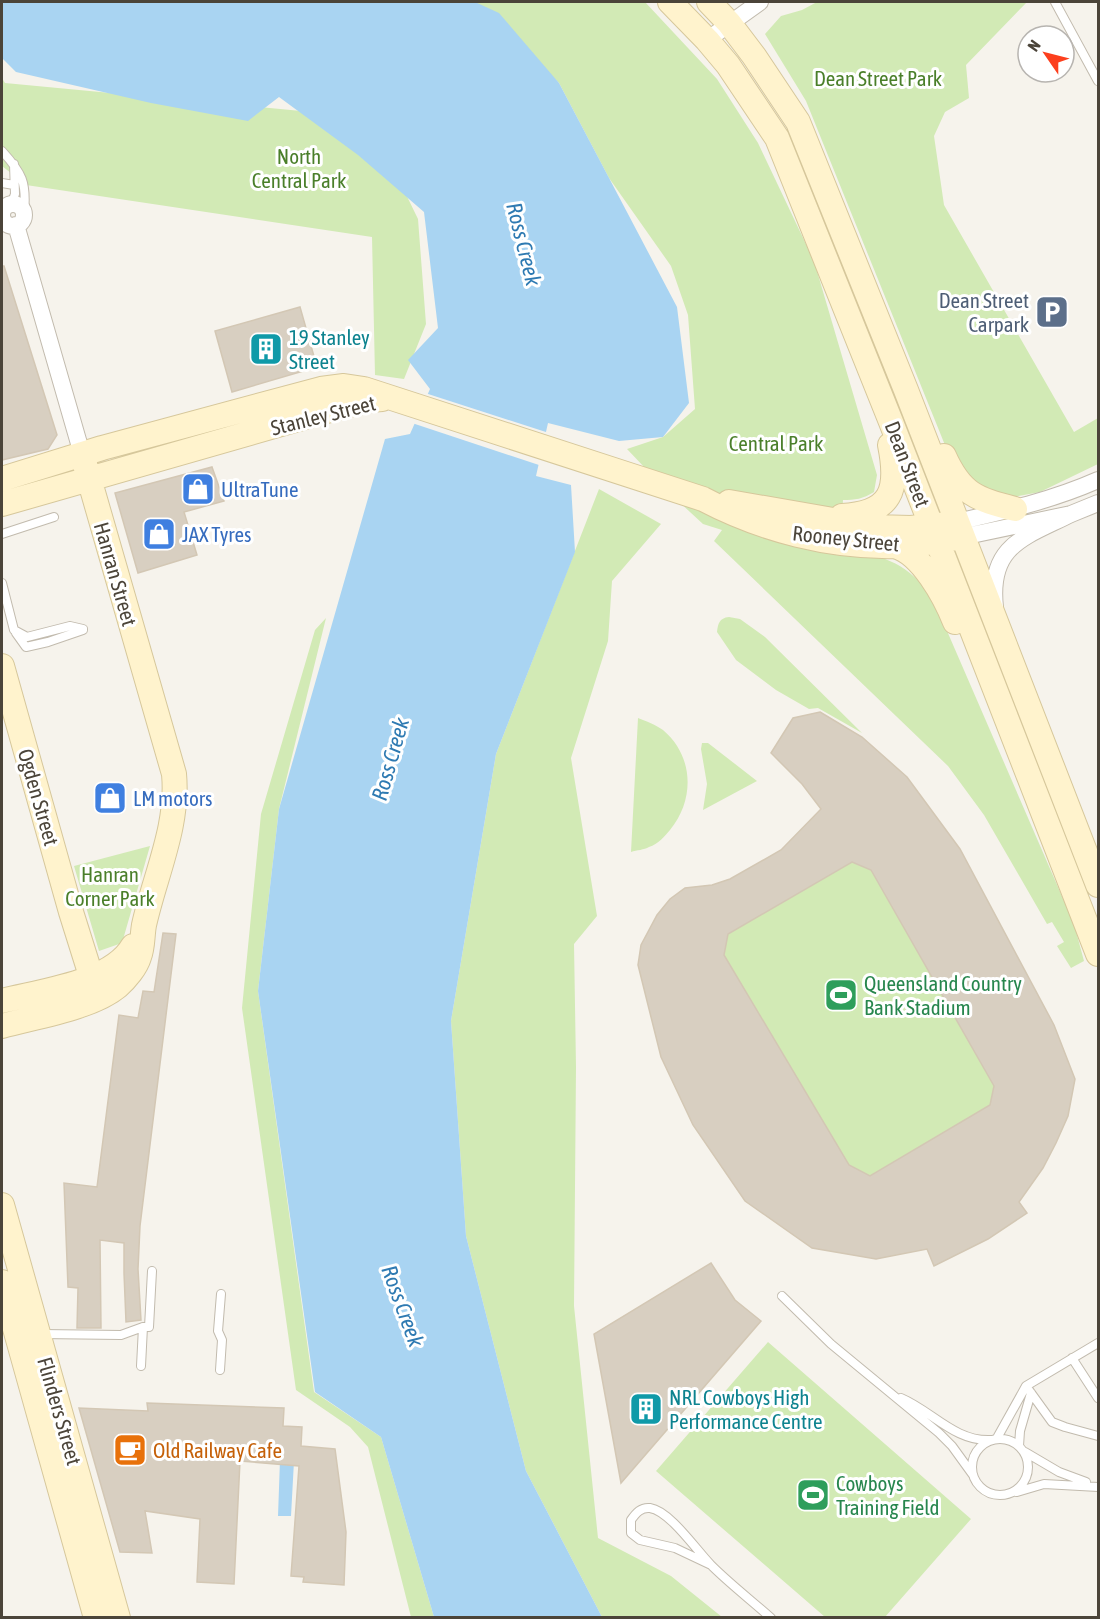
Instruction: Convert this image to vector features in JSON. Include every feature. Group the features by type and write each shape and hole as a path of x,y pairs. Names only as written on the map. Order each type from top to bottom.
{"main road":[{"name":"Dean Street","path":"670,2 707,40 744,88 777,138 871,371 1098,954"},
{"name":"Dean Street","path":"709,2 729,23 754,56 798,122 906,390 1098,885"},
{"path":"810,517 854,516 869,512 881,506 891,493 894,463 871,371"},
{"path":"906,390 936,438 960,486 975,496 1015,509"},
{"name":"Stanley Street","path":"2,504 88,479 323,400"},
{"name":"Stanley Street","path":"2,479 82,454 323,400 393,400"},
{"name":"Rooney Street","path":"393,400 703,499 741,518 786,532 848,543 894,546 934,534 959,530"},
{"name":"Hanran Street","path":"82,454 174,774 176,793 166,850 144,926 140,956 117,987 96,988"},
{"name":"Rooney Street","path":"703,499 748,504 873,527 934,534"},
{"path":"894,546 912,553 925,570 949,608 966,648 1001,704"},
{"name":"Ogden Street","path":"2,666 71,912 96,988"},
{"path":"2,1002 96,988"},
{"path":"2,1026 96,988"},
{"name":"Flinders Street","path":"2,1205 118,1617"},
{"name":"Flinders Street","path":"2,1282 96,1617"}],"street":[{"path":"707,40 760,2"},
{"name":"Hanran Street","path":"11,214 82,454"},
{"name":"Rooney Street","path":"959,530 1015,509 1057,497 1098,480"},
{"name":"Rooney Street","path":"959,530 1071,514 1098,504"},
{"path":"1001,635 994,596 997,572 1007,550 1019,540 1071,514"}],"lane":[{"path":"1055,2 1098,81"},
{"name":"Hanran Street","path":"2,151 14,163 22,178 25,192 11,214"},
{"name":"Hanran Street","path":"11,214 14,197 14,163"},
{"path":"2,183 14,185"},
{"path":"2,534 54,517"},
{"path":"2,583 14,630 26,647 48,642 83,629 69,626 27,637 14,630"},
{"path":"141,1366 152,1271"},
{"path":"220,1294 218,1331 222,1340 220,1370"},
{"path":"782,1296 831,1344 952,1446 973,1475 976,1483 991,1494 1000,1496 1044,1485 1098,1487"},
{"path":"38,1334 121,1335 146,1327"},
{"path":"973,1475 974,1457 982,1445 994,1439 1029,1389 1072,1358 1098,1343"},
{"path":"1072,1358 1098,1398"},
{"path":"1029,1389 1052,1422 1098,1436"},
{"path":"1017,1492 1028,1474 1028,1465 1022,1449 1023,1420 1029,1389"},
{"path":"895,1396 918,1405 961,1435 977,1439 1012,1441 1059,1472 1098,1487"},
{"path":"711,1565 675,1548 640,1540 631,1533 631,1520 645,1508 660,1513 679,1528 711,1565 771,1617"}],"green space":[{"name":"Central Park","path":"475,2 645,2 717,79 758,143 814,261 877,475 874,492 859,499 843,500 840,550 868,554 890,561 910,573 931,594 1074,924 1084,961 1071,968 1057,946 1064,942 1052,922 1047,924 984,815 948,766 714,541 722,530 703,524 627,449 663,437 695,409 688,315 671,266 609,178 559,83"},
{"name":"Dean Street Park","path":"817,2 1027,2 966,65 969,98 945,112 934,136 944,205 1074,432 1098,418 1098,464 1040,492 1013,497 981,488 951,460 806,101 765,34 781,16 802,10"},
{"name":"North Central Park","path":"2,78 5,83 322,113 398,178 418,219 426,324 404,379 375,375 372,237 26,185 2,166"},
{"path":"599,489 661,524 612,581 608,641 571,758 597,916 574,944 576,1067 574,1306 598,1538 671,1576 722,1617 602,1617 526,1471 466,1236 451,1021 496,754"},
{"path":"729,617 740,619 765,637 862,733 818,708 809,709 776,690 736,660 717,632 720,622"},
{"path":"326,618 279,809 258,991 314,1392 381,1437 434,1617 411,1617 368,1447 350,1427 296,1390 242,1008 261,814 315,630"},
{"name":"Queensland Country Bank Stadium","path":"820,712 995,916 1054,1025 1075,1079 1068,1116 1043,1168 1019,1202 1027,1213 988,1239 934,1266 927,1249 876,1259 812,1248 745,1201 693,1125 661,1057 638,965 641,945 657,915 670,899 685,888 712,885 730,879 781,850 821,809 802,784 771,753 793,718"},
{"path":"638,718 660,728 673,741 681,752 688,778 684,805 670,830 652,846 631,852"},
{"path":"702,743 708,743 757,781 703,810 707,784"},
{"name":"Hanran Corner Park","path":"150,846 122,943 99,951 74,866"},
{"name":"Cowboys Training Field","path":"768,1342 971,1519 885,1617 825,1617 656,1471"}],"water":[{"name":"Ross Creek","path":"2,2 475,2 499,13 559,83 677,307 689,403 663,437 619,441 548,423 536,476 571,485 575,552 496,754 451,1021 466,1236 526,1471 602,1617 434,1617 381,1437 315,1392 258,991 279,809 385,439 410,434 430,389 408,360 438,328 424,212 358,155 279,97 248,121 151,103 16,72 2,58"},
{"path":"280,1460 294,1461 291,1516 278,1516"}],"pier":[{"path":"425,393 549,433 542,466 412,423"}],"building":[{"path":"2,266 4,266 57,435 48,449 2,460"},
{"name":"19 Stanley Street","path":"300,307 317,367 232,392 215,331"},
{"name":"JAX Tyres","path":"212,467 224,501 184,512 197,555 138,573 115,493"},
{"name":"Queensland Country Bank Stadium","path":"820,712 862,737 907,777 960,849 1054,1025 1075,1079 1068,1116 1056,1143 1043,1168 1019,1202 1027,1213 988,1239 934,1266 927,1249 876,1259 812,1248 745,1201 693,1125 661,1057 638,965 641,945 657,915 670,899 685,888 712,885 730,879 781,850 821,809 802,784 771,753 793,718","holes":["852,862 871,870 994,1086 990,1105 870,1176 849,1165 724,955 728,934"]},
{"path":"163,933 176,934 140,1226 138,1269 141,1320 126,1322 124,1243 100,1240 101,1328 77,1328 78,1288 68,1287 64,1183 97,1187 119,1015 138,1018 143,991 154,992"},
{"name":"NRL Cowboys High Performance Centre","path":"711,1263 735,1300 761,1321 621,1483 594,1334"},
{"path":"147,1403 284,1408 283,1426 302,1427 301,1446 335,1449 346,1532 344,1585 303,1582 304,1577 291,1576 299,1466 240,1461 234,1584 197,1582 200,1519 145,1511 152,1553 120,1552 79,1408 148,1411"}],"place":[{"name":"Dean Street Carpark","path":"1052,312"},
{"name":"19 Stanley Street","path":"266,349"},
{"name":"UltraTune","path":"198,489"},
{"name":"JAX Tyres","path":"159,534"},
{"name":"LM motors","path":"110,798"},
{"name":"Queensland Country Bank Stadium","path":"841,995"},
{"name":"NRL Cowboys High Performance Centre","path":"646,1409"},
{"name":"Old Railway Cafe","path":"130,1450"},
{"name":"Cowboys Training Field","path":"813,1495"}]}
